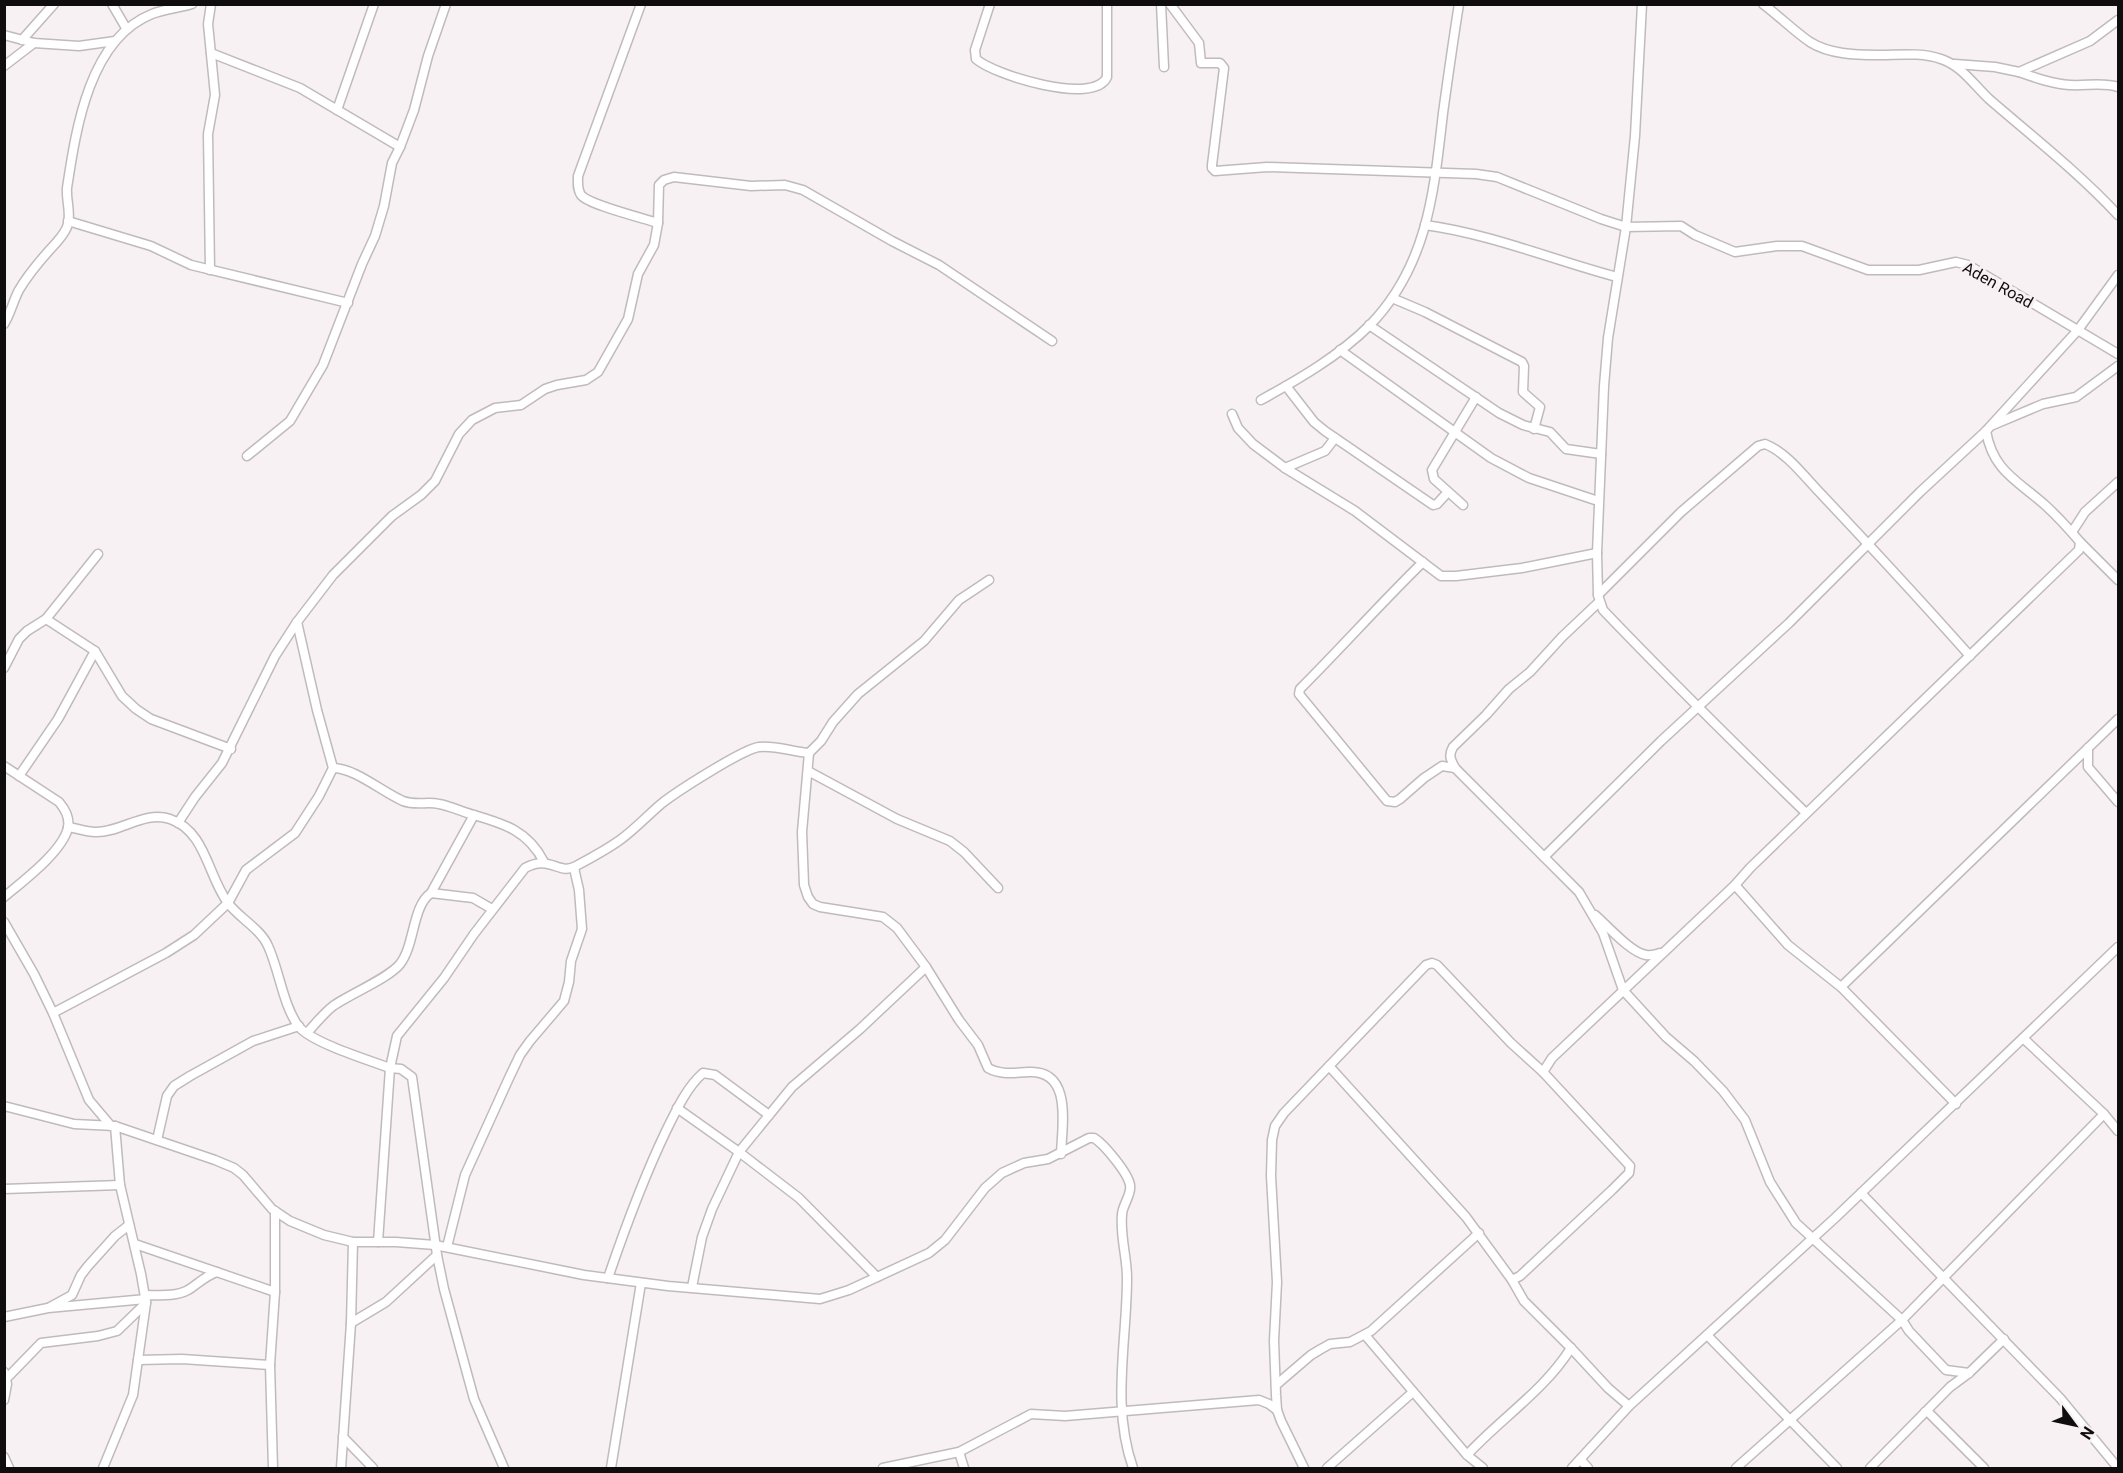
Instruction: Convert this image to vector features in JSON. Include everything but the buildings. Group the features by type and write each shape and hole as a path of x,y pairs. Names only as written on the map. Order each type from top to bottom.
{"street":[{"path":"22,40 54,4"},
{"path":"112,4 126,28"},
{"path":"4,324 18,291 36,264 64,234 68,221 67,191 76,129 94,79 115,41 126,28 152,14 192,4"},
{"path":"210,270 208,134 215,95 208,24 211,4"},
{"path":"337,110 374,4"},
{"path":"247,456 290,421 323,365 375,236 384,206 392,163 414,110 428,56 446,4"},
{"path":"641,4 578,176 578,186 582,197 658,223"},
{"path":"990,4 975,50 976,59 983,65 1056,88 1083,89 1099,86 1107,76 1107,4"},
{"path":"1161,4 1164,67"},
{"name":"Aden Road","path":"1170,4 1199,43 1201,63 1220,63 1224,68 1213,170 1267,167 1476,174 1497,177 1600,219 1626,227 1678,225 1735,252 1777,246 1802,246 1868,270 1918,270 1956,262 1968,265 2118,354"},
{"path":"1261,400 1340,350 1369,325 1392,298 1410,267 1431,204 1459,4"},
{"path":"1642,4 1635,136 1626,227 1617,277 1605,374 1598,501 1599,598 1603,610 1682,688 1698,708 1806,813"},
{"path":"1763,4 1811,42 1826,49 1868,55 1922,55 1955,64 1995,67 2067,85 2111,84 2118,87"},
{"path":"2019,72 2090,40 2118,20"},
{"path":"4,35 34,43 79,46 115,41"},
{"path":"4,66 34,43"},
{"path":"212,52 300,88 400,147"},
{"path":"1955,64 1972,84 2026,129 2118,215"},
{"path":"178,823 231,749 275,656 297,622 333,575 392,516 421,495 435,481 459,435 472,420 495,408 521,405 545,389 586,380 598,372 628,319 638,274 654,245 658,223 659,185 664,180 674,177 751,186 785,185 820,198 857,222 939,265 1052,341"},
{"path":"68,221 151,246 191,265 348,303"},
{"path":"1425,225 1496,239 1572,266 1617,277"},
{"path":"1544,857 1661,741 1789,623 1988,429 2078,330 2118,275"},
{"path":"1392,298 1425,312 1522,362 1524,366 1523,392 1540,407 1534,429"},
{"path":"1369,325 1499,413 1534,429 1550,432 1566,449 1601,454"},
{"path":"1340,350 1454,434 1513,471 1598,501"},
{"path":"1988,429 2043,404 2076,397 2118,366"},
{"path":"1286,386 1314,422 1433,505 1437,504 1447,493"},
{"path":"1463,505 1434,479 1432,470 1476,397"},
{"path":"1232,414 1238,428 1253,444 1285,468 1355,511 1441,576 1522,568 1597,553"},
{"path":"1988,429 1988,446 1994,459 2008,474 2045,504 2118,580"},
{"path":"1285,468 1325,451 1335,438"},
{"path":"1969,1373 1946,1370 1909,1331 1902,1320 1796,1223 1770,1182 1745,1120 1723,1091 1666,1037 1623,990 1603,933 1579,892 1455,768 1449,753 1509,688 1530,672 1681,512 1761,444 1772,448 1791,463 1970,656"},
{"path":"2072,532 2085,512 2118,482"},
{"path":"1543,1072 1552,1058 1735,885 1806,813 2079,550 2080,542"},
{"path":"4,668 19,639 46,619 98,554"},
{"path":"1423,562 1300,689 1299,694 1387,801 1400,800 1442,765 1455,768"},
{"path":"989,580 959,600 924,641 858,694 809,753 802,832 804,885 813,904 883,917 897,928 978,1045 988,1068 1001,1073 1033,1071 1043,1074 1058,1086 1063,1098 1061,1154"},
{"path":"46,619 95,651 122,696 136,709 151,719 231,749"},
{"path":"53,1013 166,953 194,935 228,903 246,870 295,833 319,796 333,768 297,622"},
{"path":"19,776 58,719 95,651"},
{"path":"1841,987 2118,719"},
{"path":"378,1242 390,1068 397,1036 444,978 492,909 525,868 534,863 544,862 558,867 574,868 621,839 663,803 743,753 760,747 809,753"},
{"path":"2088,748 2088,767 2118,802"},
{"path":"4,766 59,802 64,809 68,826 56,848 4,897"},
{"path":"333,768 357,776 403,800 418,805 437,803 497,820 520,833 538,850 544,862"},
{"path":"808,771 904,823 950,841 964,852 998,888"},
{"path":"307,1033 332,1007 396,969 405,958 425,897 431,893 474,815"},
{"path":"68,826 95,832 110,830 152,817 169,818 178,823 190,832 201,846 228,903 267,943 276,974 299,1026 307,1033 341,1049 390,1068 408,1072 414,1082 436,1250 444,1289 474,1399 504,1468"},
{"path":"447,1247 465,1175 509,1078 530,1041 564,1001 571,961 582,929 579,890 574,868"},
{"path":"1735,885 1788,945 1841,987 1956,1104"},
{"path":"431,893 473,898 492,909"},
{"path":"1588,908 1634,949 1649,955 1661,953"},
{"path":"4,922 53,1013 89,1100 113,1126 120,1185 145,1299 133,1395 103,1468"},
{"path":"1572,1468 1629,1406 1956,1104 2118,947"},
{"path":"1304,1468 1277,1410 1274,1341 1277,1282 1272,1176 1272,1140 1275,1126 1284,1113 1426,965 1431,963 1437,965 1511,1043 1543,1072 1630,1166 1629,1173 1520,1276 1512,1280"},
{"path":"692,1287 702,1237 739,1152 806,1074 860,1029 926,967"},
{"path":"157,1140 167,1096 174,1086 253,1041 299,1026"},
{"path":"2023,1038 2104,1114 2118,1131"},
{"path":"1329,1066 1466,1217 1512,1280 1524,1301 1608,1388 1629,1406"},
{"path":"608,1278 641,1185 677,1108 698,1077 708,1072 715,1075 769,1115"},
{"path":"4,1106 74,1124 113,1126 234,1168 250,1182 275,1211 290,1221 353,1242 378,1242 436,1250 447,1247 551,1270 641,1283 820,1299 849,1290 929,1253 945,1240 985,1188 1002,1173 1024,1163 1048,1159 1076,1144 1094,1138 1105,1148 1130,1184 1130,1192 1122,1213 1127,1277 1120,1375 1121,1411 1127,1451 1133,1468"},
{"path":"677,1108 739,1152 812,1209 877,1277"},
{"path":"1736,1468 1902,1320 2104,1114"},
{"path":"4,1189 120,1185"},
{"path":"1861,1193 2060,1398 2118,1468"},
{"path":"273,1468 270,1365 275,1211"},
{"path":"48,1308 72,1295 88,1266 115,1236 129,1225"},
{"path":"1276,1385 1321,1349 1330,1344 1350,1342 1380,1324 1479,1233"},
{"path":"341,1468 351,1323 353,1242"},
{"path":"135,1245 274,1292"},
{"path":"351,1323 386,1302 436,1250"},
{"path":"4,1317 48,1308 177,1294 217,1272"},
{"path":"611,1468 641,1283"},
{"path":"4,1400 7,1391 6,1375 40,1343 113,1333 120,1329 145,1299"},
{"path":"1365,1335 1467,1455 1483,1468"},
{"path":"1707,1335 1837,1468"},
{"path":"1870,1468 1950,1387 1969,1373 2004,1339"},
{"path":"1467,1455 1544,1383 1559,1367 1571,1348"},
{"path":"138,1360 182,1359 270,1365"},
{"path":"1327,1468 1413,1392"},
{"path":"883,1468 959,1452 1031,1414 1065,1416 1258,1400 1277,1410"},
{"path":"1926,1412 1984,1468"},
{"path":"344,1437 373,1468"},
{"path":"959,1452 964,1468"},
{"path":"4,1457 9,1468"},
{"path":"1581,1460 1588,1468"}]}
